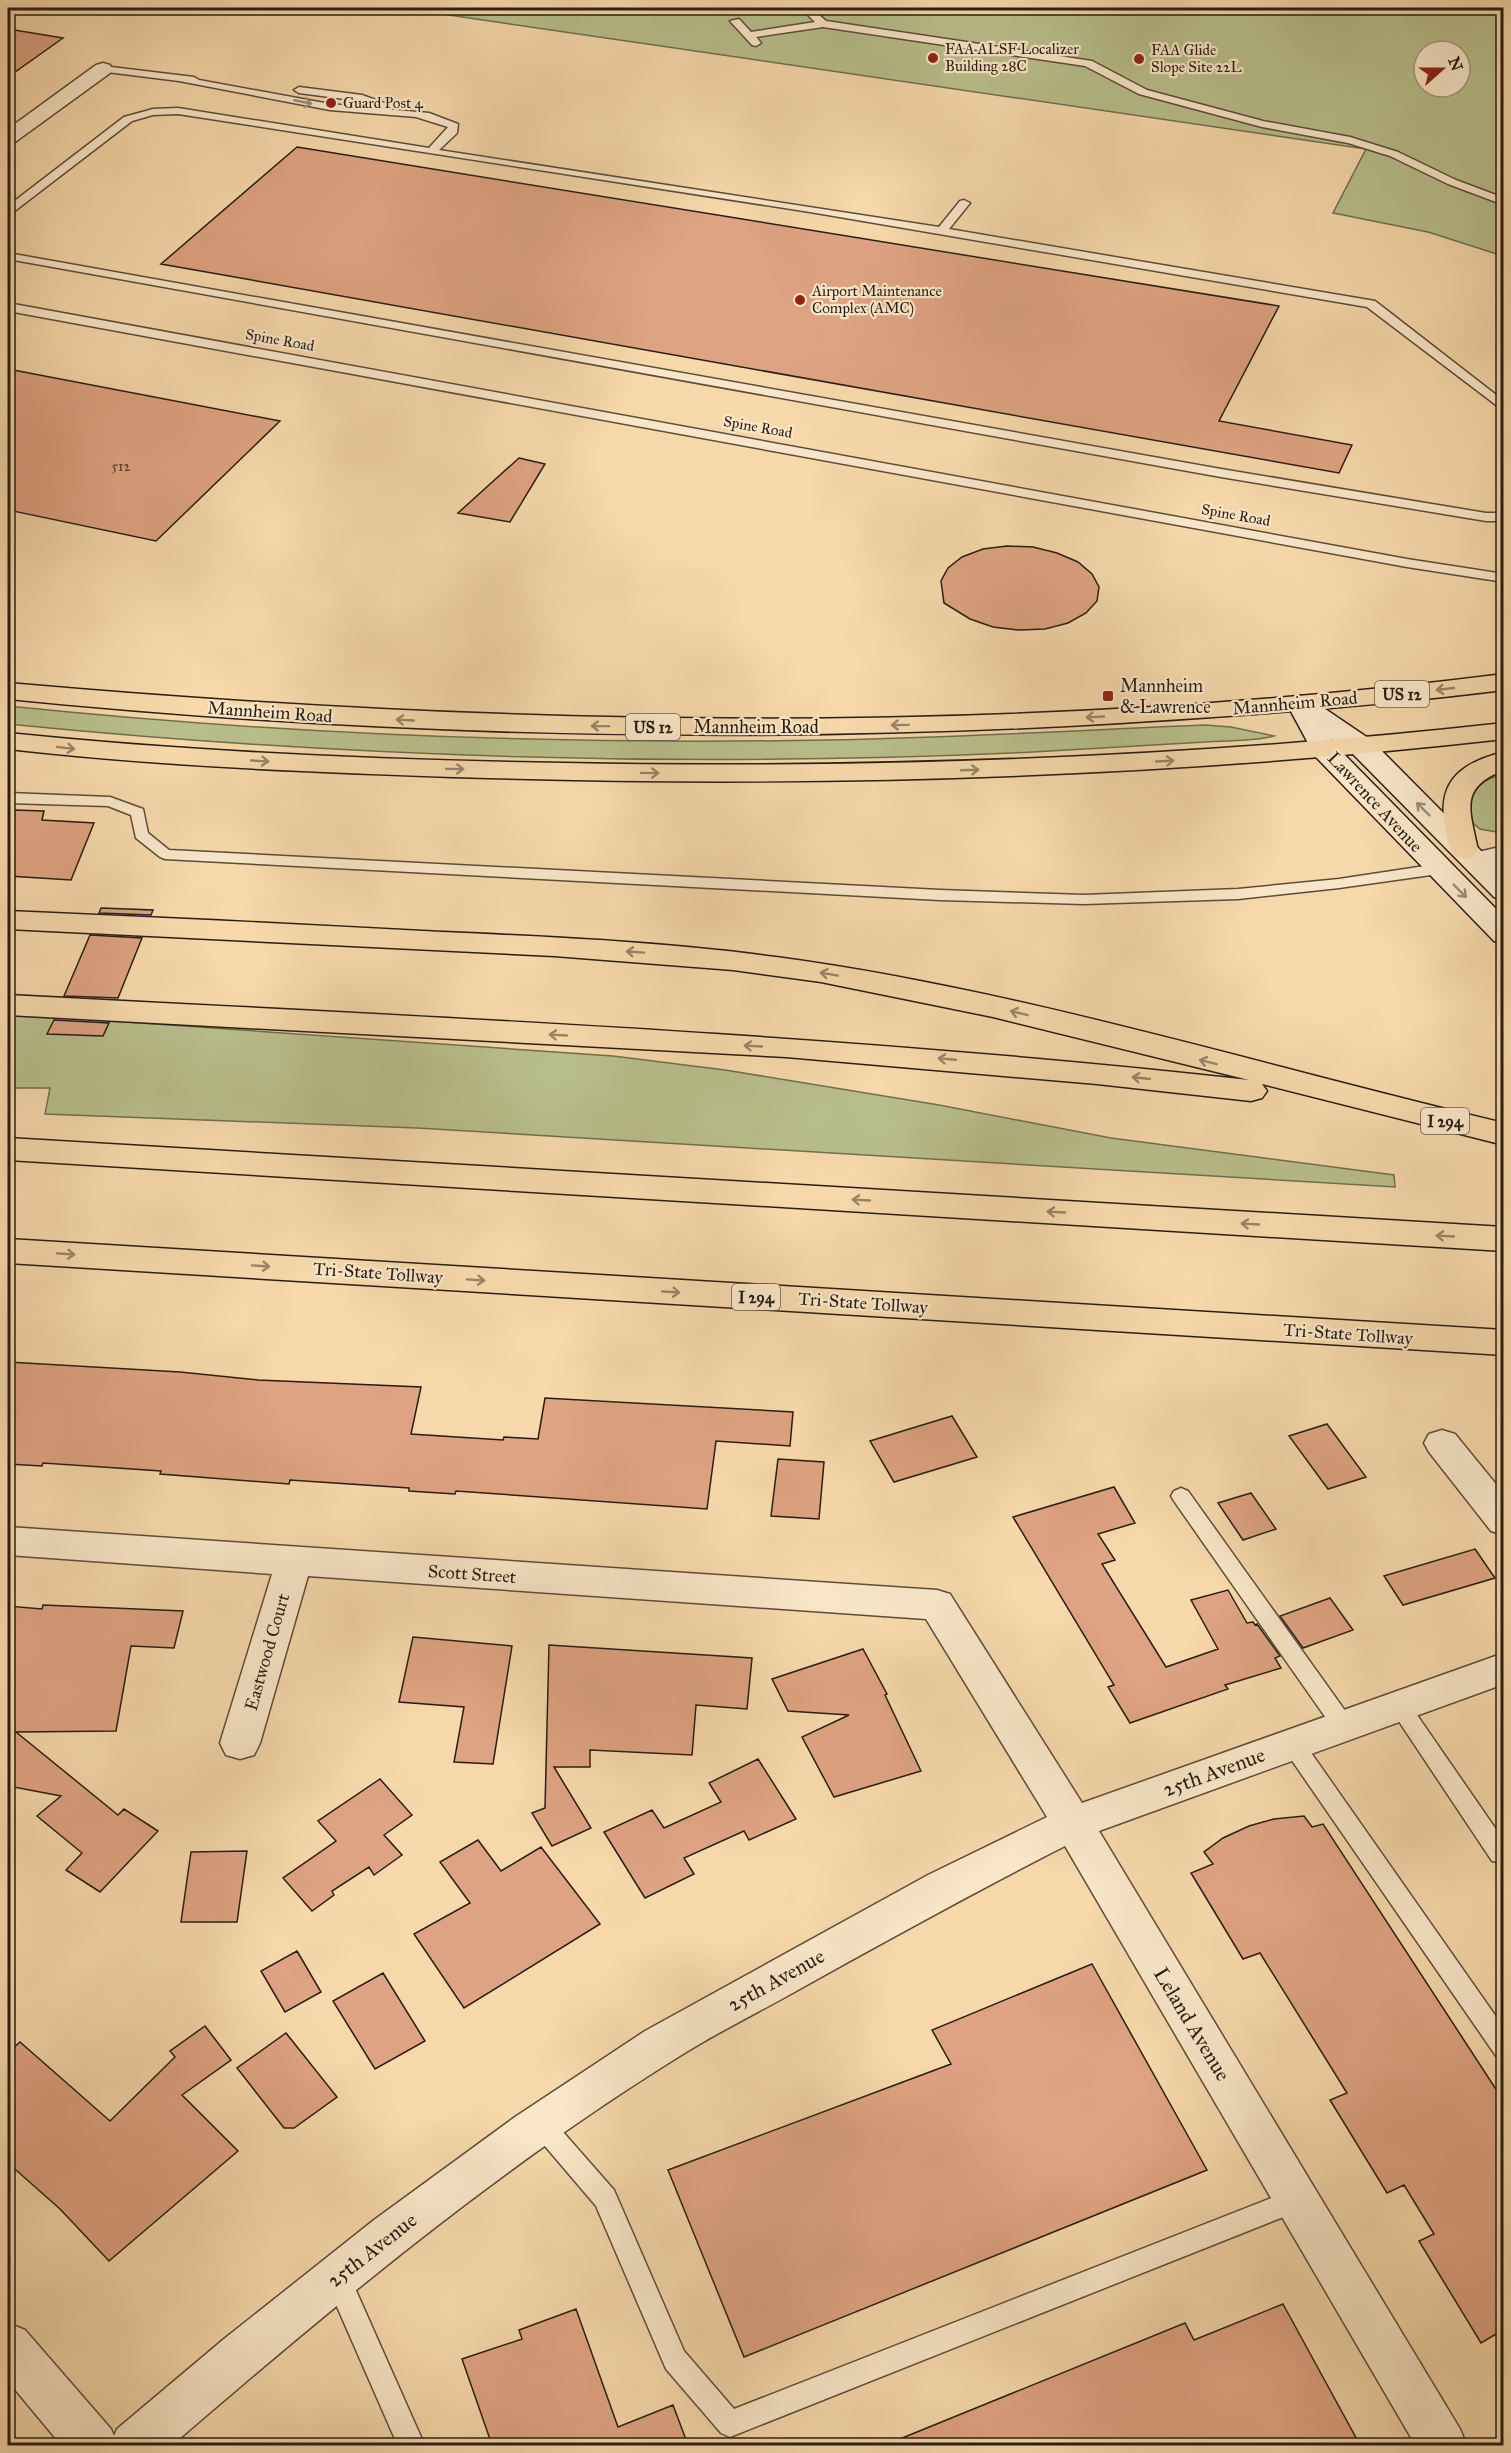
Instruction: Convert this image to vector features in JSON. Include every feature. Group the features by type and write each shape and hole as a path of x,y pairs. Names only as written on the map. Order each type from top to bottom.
{"main road":[{"name":"Mannheim Road","path":"8,692 256,712 484,724 668,728 981,723 1300,704 1503,682"},
{"path":"8,741 102,752 366,767 795,774 1085,766 1325,750 1503,731"},
{"path":"1469,856 1456,814 1456,795 1468,775 1503,760"},
{"name":"I 294","path":"8,920 638,951 817,972 966,999 1387,1108 1503,1134"},
{"name":"I 294","path":"8,1005 875,1053 1056,1069 1387,1108"},
{"path":"8,1149 1503,1239"},
{"name":"Tri-State Tollway","path":"8,1251 1503,1343"}],"street":[{"path":"8,138 103,69"},
{"name":"Lawrence Avenue","path":"1300,704 1361,746 1503,891"},
{"name":"Lawrence Avenue","path":"1300,704 1325,750 1503,935"},
{"path":"1469,856 1503,854"},
{"path":"1442,1443 1503,1521"},
{"name":"Scott Street","path":"8,1541 937,1605"},
{"name":"Eastwood Court","path":"240,1743 294,1562"},
{"name":"Leland Avenue","path":"937,1605 1073,1823 1443,2445"},
{"name":"25th Avenue","path":"134,2445 390,2235 541,2124 660,2044 943,1888 1073,1823 1503,1668"},
{"path":"8,2346 94,2445"}],"lane":[{"path":"806,8 822,24"},
{"path":"735,21 759,46"},
{"path":"748,35 822,24 1088,63 1143,92 1262,124 1350,140 1383,151 1503,202"},
{"path":"103,69 183,80 353,111 396,111 424,116 454,126 453,131 431,152"},
{"path":"8,211 128,119 153,112 178,111 942,231 1371,304 1503,407"},
{"path":"942,231 964,203"},
{"path":"8,256 1221,473 1486,517 1503,517"},
{"name":"Spine Road","path":"8,307 1407,563 1503,578"},
{"path":"8,798 110,802 138,812 141,835 165,854 940,895 1044,899 1171,898 1327,885 1438,869"},
{"path":"1181,1496 1343,1725"},
{"path":"1399,1705 1502,1855"},
{"path":"1292,1743 1503,2048"},
{"path":"541,2124 605,2198 675,2360 729,2424 1297,2200"},
{"path":"337,2277 412,2445"}],"green space":[{"path":"401,8 1503,8 1503,256 1428,232 1333,213 1366,149"},
{"path":"8,706 212,724 519,739 826,740 1205,725 1231,727 1274,736 1250,740 905,757 648,759 520,757 264,745 8,724"},
{"path":"1503,773 1503,833 1480,829 1472,822 1469,797 1482,782"},
{"path":"12,1014 613,1056 725,1070 939,1105 1111,1138 1394,1175 1395,1187 417,1128 45,1114 50,1088 8,1088 8,1020"}],"building":[{"path":"8,29 63,38 8,77"},
{"name":"Airport Maintenance Complex (AMC)","path":"297,147 1279,306 1219,421 1352,445 1339,473 161,264"},
{"path":"8,369 280,421 156,541 8,510"},
{"path":"519,458 545,464 510,522 458,513"},
{"path":"1007,546 1033,547 1057,553 1078,562 1092,574 1099,587 1097,601 1086,613 1068,623 1045,629 1019,630 993,627 970,619 944,603 941,581 948,568 962,557 983,549"},
{"path":"14,810 44,811 42,820 94,823 71,880 8,876 8,825"},
{"path":"101,908 153,910 151,915 99,913"},
{"path":"90,935 142,938 118,998 64,996"},
{"path":"54,1020 109,1023 103,1036 47,1034"},
{"path":"8,1362 180,1372 258,1380 421,1387 411,1434 503,1440 504,1437 538,1439 545,1398 793,1412 790,1446 716,1441 707,1509 456,1491 455,1494 409,1491 409,1488 290,1480 289,1484 160,1474 161,1471 43,1463 42,1466 8,1464"},
{"path":"952,1416 977,1457 894,1482 870,1441"},
{"path":"1327,1424 1366,1477 1328,1489 1289,1436"},
{"path":"778,1459 824,1462 819,1519 771,1516"},
{"path":"1114,1487 1135,1523 1098,1534 1115,1560 1102,1564 1166,1667 1218,1649 1191,1600 1228,1590 1247,1623 1257,1624 1280,1656 1275,1658 1281,1668 1225,1685 1228,1689 1130,1723 1108,1687 1114,1685 1013,1517"},
{"path":"1251,1493 1276,1529 1243,1540 1218,1503"},
{"path":"1475,1549 1495,1578 1403,1605 1384,1576"},
{"path":"1330,1598 1353,1630 1303,1648 1280,1616"},
{"path":"43,1605 183,1611 174,1648 131,1646 116,1731 16,1732 118,1815 124,1809 158,1831 100,1892 66,1870 82,1853 37,1816 61,1796 8,1786 8,1606 42,1609"},
{"path":"413,1637 512,1646 493,1764 454,1762 464,1707 399,1702"},
{"path":"549,1645 752,1658 747,1709 696,1705 692,1755 590,1750 590,1767 554,1767 591,1828 552,1846 532,1813 545,1808"},
{"path":"863,1649 887,1694 885,1695 921,1771 834,1797 802,1737 849,1715 788,1711 772,1679"},
{"path":"758,1759 796,1819 749,1840 744,1831 684,1858 694,1874 645,1898 604,1832 652,1810 664,1828 721,1802 709,1783"},
{"path":"380,1779 412,1815 384,1835 402,1855 374,1875 369,1867 332,1891 334,1895 312,1911 283,1878 336,1841 318,1821"},
{"path":"1304,1816 1312,1827 1323,1824 1503,2100 1503,2330 1481,2343 1419,2241 1434,2234 1404,2185 1387,2193 1330,2100 1347,2093 1260,1953 1243,1959 1191,1873 1213,1864 1204,1852 1223,1838 1249,1826 1274,1819"},
{"path":"478,1840 501,1871 541,1847 600,1924 464,2008 414,1934 470,1903 440,1862"},
{"path":"247,1851 237,1922 181,1922 191,1852"},
{"path":"297,1951 321,1992 285,2012 261,1971"},
{"path":"1092,1964 1207,2170 744,2357 668,2170 951,2064 932,2030"},
{"path":"383,1973 425,2041 375,2069 333,2001"},
{"path":"205,2026 231,2060 182,2095 238,2151 109,2261 60,2209 8,2163 8,2053 20,2042 110,2121 175,2057 170,2051"},
{"path":"286,2033 337,2097 294,2128 284,2128 237,2068"},
{"path":"1283,2304 1360,2445 885,2445 1185,2323 1194,2340"},
{"path":"576,2309 618,2427 673,2405 688,2445 492,2445 462,2359 522,2339 519,2330"}],"place":[{"name":"FAA ALSF Localizer Building 28C","path":"933,58"},
{"name":"FAA Glide Slope Site 22L","path":"1139,59"},
{"name":"Guard Post 4","path":"331,103"},
{"name":"Airport Maintenance Complex (AMC)","path":"800,300"},
{"name":"Mannheim & Lawrence","path":"1108,696"}]}
